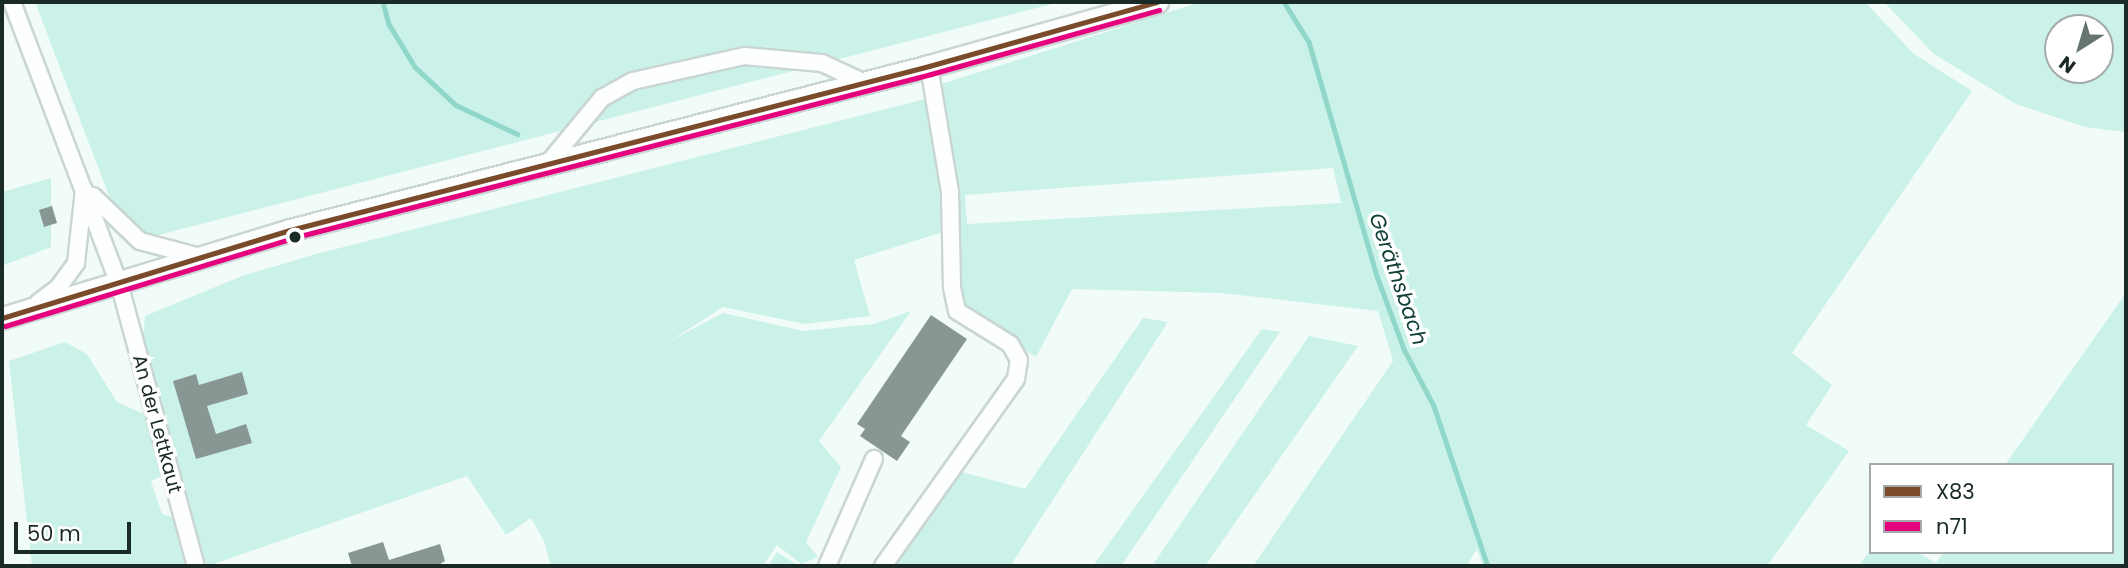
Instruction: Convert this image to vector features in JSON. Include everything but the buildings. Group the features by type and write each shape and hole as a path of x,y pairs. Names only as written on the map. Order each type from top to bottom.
{"main road":[{"path":"2,318 200,257 550,161 929,66 1157,2"}],"street":[{"name":"An der Lettkaut","path":"12,2 85,186 119,283 196,566"},
{"path":"550,161 602,98 633,81 744,56 822,63 863,82"},
{"path":"883,566 1016,379 1019,360 1010,344 957,311 952,287 950,192 929,66"},
{"path":"85,186 140,241 200,257"},
{"path":"34,306 58,288 76,263 85,186"},
{"path":"827,566 874,459"}],"green space":[{"path":"35,2 1060,2 127,243"},
{"path":"1201,2 1865,2 1914,54 1972,91 1792,353 1832,385 1806,425 1849,451 1767,566 1483,566 1477,549 1466,566 1253,566 1393,361 1378,311 1222,293 1072,289 1036,357 959,307 938,85","holes":["1333,168 1341,203 967,224 965,195"]},
{"path":"1884,2 2126,2 2126,132 2085,127 2016,104 1934,54"},
{"path":"929,98 949,230 854,260 870,316 805,324 723,307 670,341 723,313 804,331 874,324 911,311 819,441 841,467 806,542 818,557 801,564 777,545 763,566 551,566 544,541 531,518 506,535 467,476 208,566 195,539 143,337 145,316 242,276 316,254"},
{"path":"51,178 51,247 2,266 2,192"},
{"path":"2126,293 2126,566 1859,566 1869,552 1869,554 1920,554 1936,563 1942,554 2114,554 2114,463 2006,463"},
{"path":"1143,318 1168,322 1010,566 892,566 958,471 1025,489"},
{"path":"1262,329 1280,332 1121,566 1093,566"},
{"path":"1309,336 1358,346 1205,566 1152,566"},
{"path":"65,342 87,354 117,402 144,414 162,476 151,481 162,514 174,518 187,566 32,566 9,361"},
{"path":"777,552 799,566 768,566"}],"waterway":[{"path":"383,2 389,24 415,67 456,105 517,134"},
{"name":"Geräthsbach","path":"1284,2 1309,42 1377,276 1404,349 1434,406 1488,566"}],"transit line":[{"name":"X83","path":"2,318 290,230 929,66 1157,2"},
{"name":"n71","path":"5,326 292,238 931,74 1159,10"}]}
